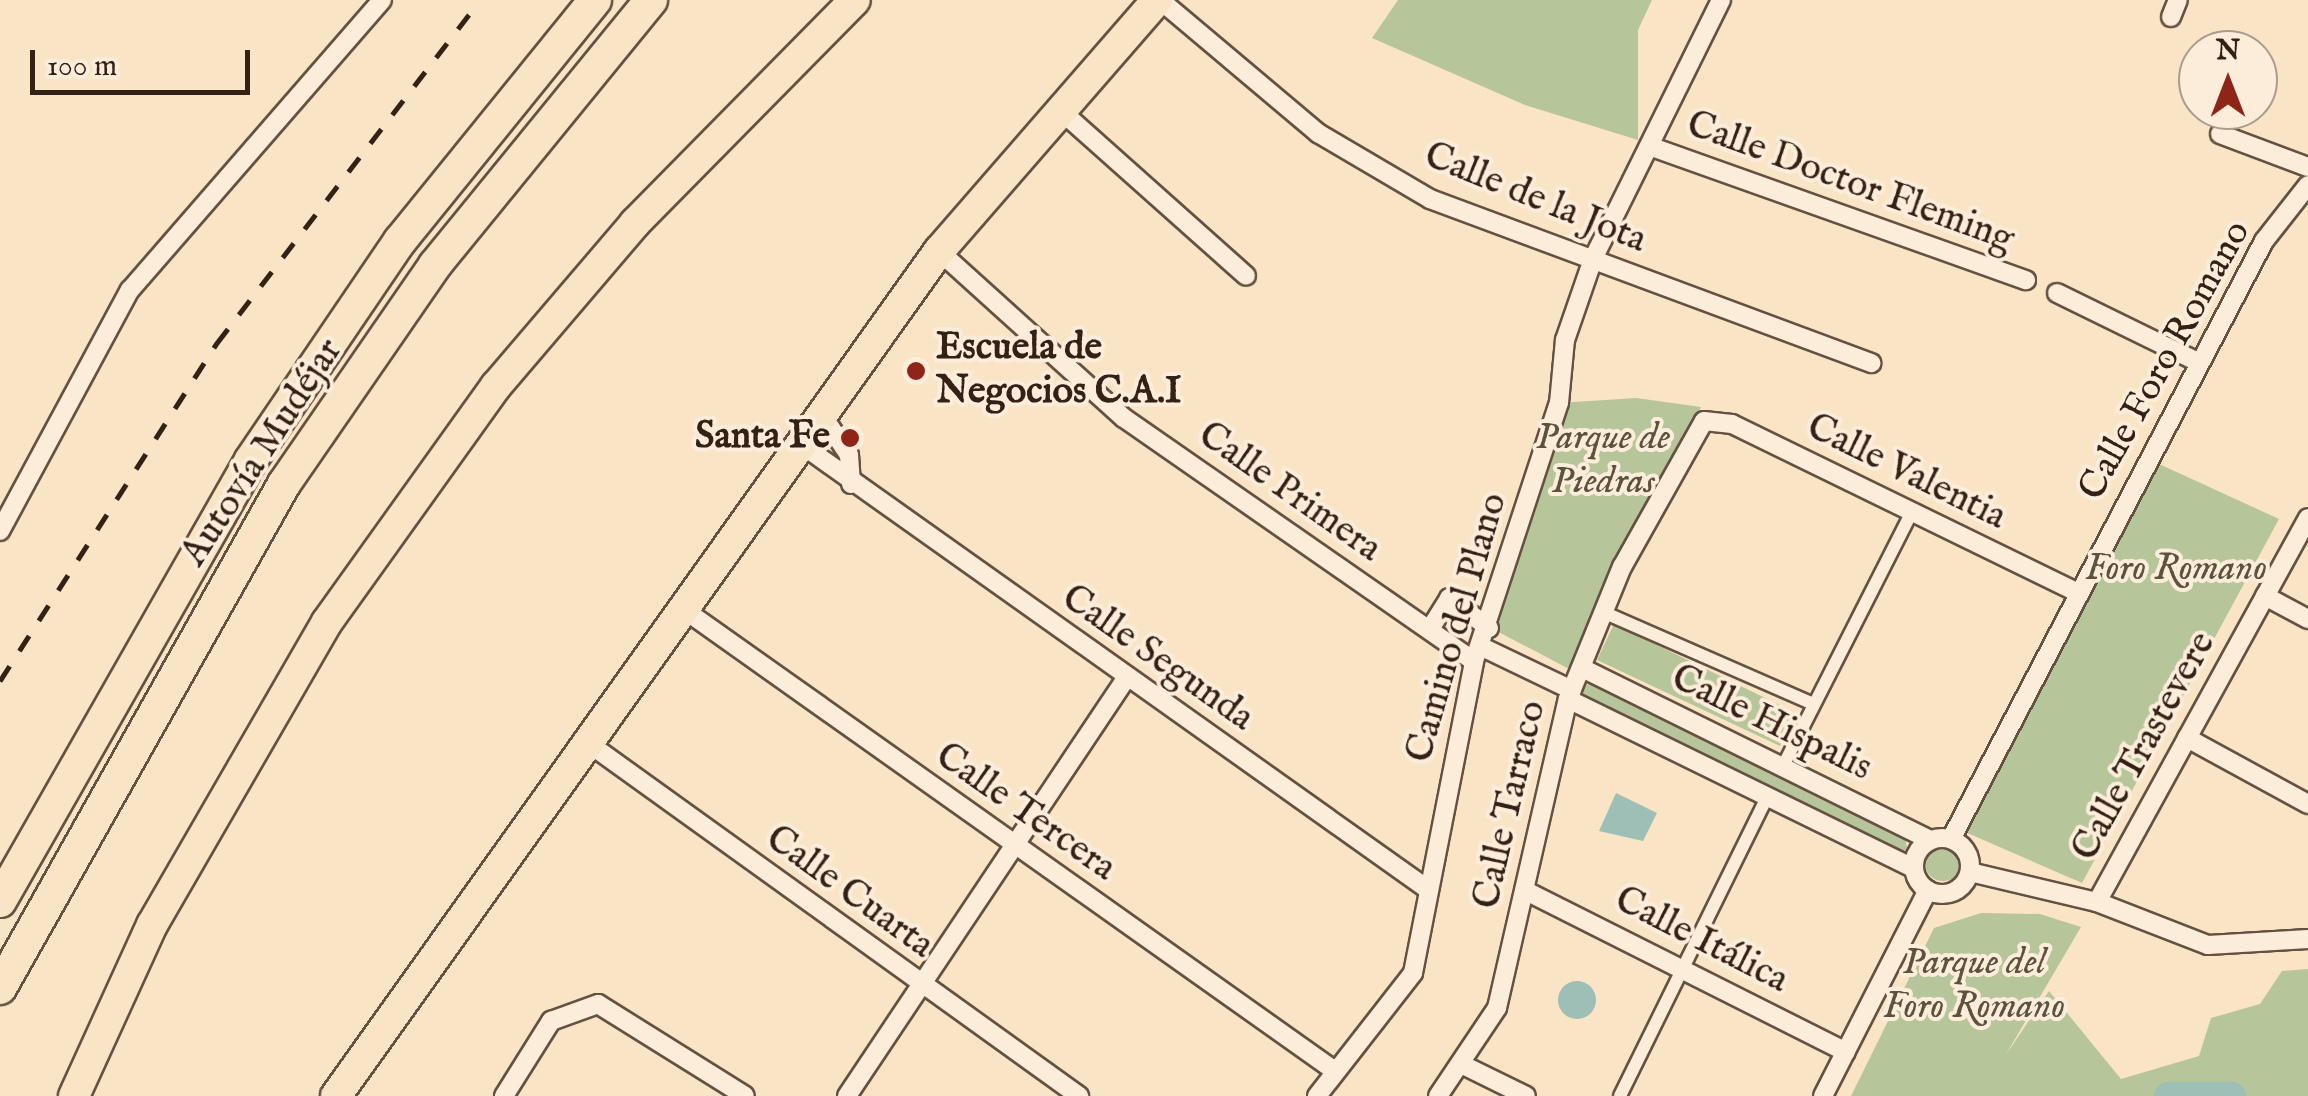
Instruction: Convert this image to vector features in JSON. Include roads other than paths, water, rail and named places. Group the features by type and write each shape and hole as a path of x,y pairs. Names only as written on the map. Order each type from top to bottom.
{"highway":[{"name":"Autovía Mudéjar","path":"0,900 251,460 400,241 596,0"},
{"name":"Autovía Mudéjar","path":"0,988 284,484 435,265 651,0"},
{"path":"74,1096 197,844 350,591 496,386 622,238 855,0"},
{"path":"336,1096 582,739 939,252 1159,0"}],"street":[{"path":"0,531 130,290 382,0"},
{"name":"Calle de la Jota","path":"1159,0 1334,142 1430,199 1872,363"},
{"name":"Camino del Plano","path":"1317,1096 1413,973 1426,888 1481,645 1593,259 1652,147 1721,0"},
{"path":"1060,110 1246,276"},
{"path":"2220,134 2308,167"},
{"name":"Calle Doctor Fleming","path":"1652,147 2026,280"},
{"name":"Calle Foro Romano","path":"1951,838 2264,240 2308,186"},
{"name":"Calle Primera","path":"939,252 1124,418 1430,630 1481,645"},
{"path":"2057,294 2198,362"},
{"path":"820,412 849,456 850,484"},
{"name":"Calle Valentia","path":"1704,421 1732,424 2078,594"},
{"name":"Calle Tarraco","path":"1438,1096 1463,1065 1497,1008 1570,695 1605,613 1704,421"},
{"name":"Calle Segunda","path":"798,442 850,484 1426,888"},
{"path":"1783,766 1912,512"},
{"name":"Calle Trastevere","path":"2097,902 2308,518"},
{"path":"2264,596 2308,619"},
{"path":"1430,630 1450,598 1481,645"},
{"name":"Calle Tercera","path":"679,606 1012,846 1336,1070"},
{"path":"1605,613 1813,704"},
{"name":"Calle Hispalis","path":"1481,645 1767,798 1914,868"},
{"name":"Calle Hispalis","path":"1582,668 1930,840"},
{"path":"847,1096 1127,676"},
{"path":"2187,738 2308,804"},
{"name":"Calle Cuarta","path":"582,739 920,986 1079,1096"},
{"path":"1620,1096 1767,798"},
{"path":"1928,890 1914,868 1930,840 1951,838 1965,848 1970,872"},
{"path":"1970,872 2097,902 2208,944 2308,939"},
{"path":"1928,890 1954,892 1970,872"},
{"path":"1824,1096 1928,890"},
{"name":"Calle Itálica","path":"1526,891 1684,966 1846,1052"},
{"path":"504,1096 551,1021 598,1004 746,1096"},
{"path":"1463,1065 1526,1096"}],"water":[{"path":"1616,793 1657,813 1643,841 1599,831"},
{"path":"1577,981 1590,987 1596,1000 1590,1013 1577,1019 1564,1013 1558,1000 1564,987"}],"waterway":[{"path":"2168,1096 2232,1096"}],"railway":[{"path":"0,681 217,343 480,0"}],"place":[{"name":"Escuela de Negocios C.A.I","path":"916,371"},
{"name":"Santa Fe","path":"850,438"}],"park label":[{"name":"Parque de Piedras","path":"1603,461"},
{"name":"Foro Romano","path":"2176,570"},
{"name":"Parque del Foro Romano","path":"1974,986"}]}
